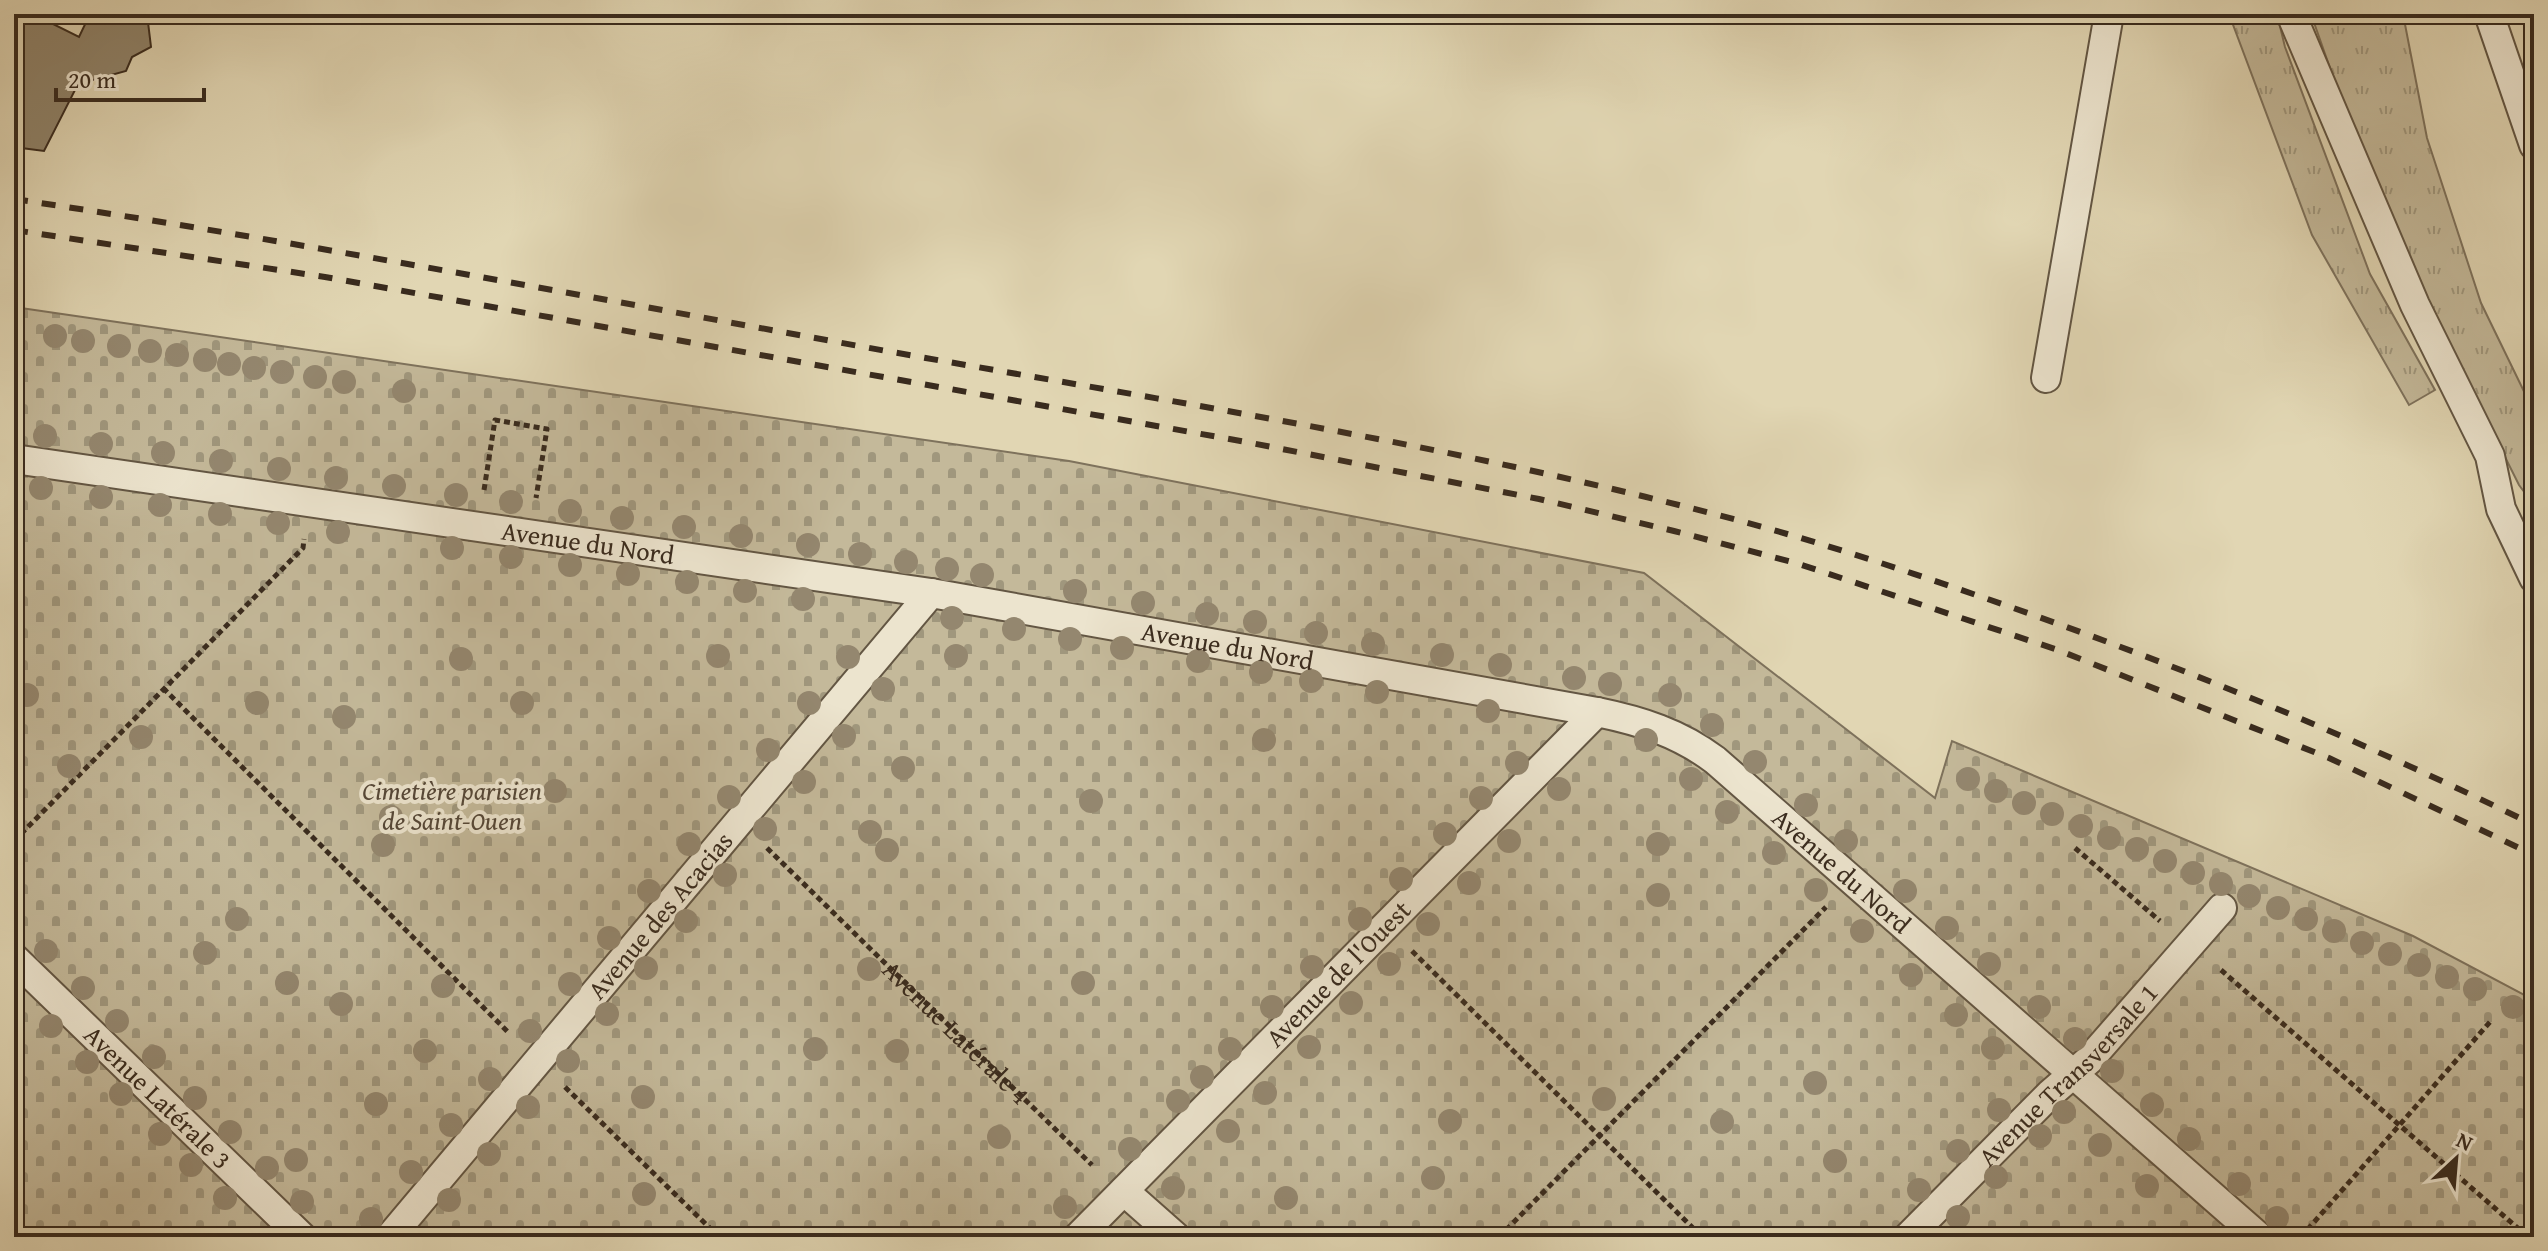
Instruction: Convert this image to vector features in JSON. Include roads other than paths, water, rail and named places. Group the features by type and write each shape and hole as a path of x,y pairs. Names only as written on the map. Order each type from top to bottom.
{"lane":[{"path":"2046,378 2109,14"},
{"path":"2291,14 2415,305 2490,456 2501,509 2534,578"},
{"path":"2489,14 2534,145"},
{"name":"Avenue du Nord","path":"14,459 931,593 1637,720 1692,742 2259,1237"},
{"name":"Avenue des Acacias","path":"390,1237 931,593"},
{"name":"Avenue de l'Ouest","path":"1078,1237 1597,712"},
{"name":"Avenue Transversale 1","path":"1908,1237 2050,1094 2089,1060 2222,908"},
{"name":"Avenue Latérale 3","path":"14,958 302,1237"},
{"path":"1124,1191 1176,1237"}],"railway":[{"path":"14,199 344,253 1305,425 1510,466 1714,514 1895,568 2137,653 2337,734 2534,825"},
{"path":"14,230 325,277 1246,442 1539,499 1674,531 1796,563 2058,650 2329,758 2534,855"}],"park label":[{"name":"Cimetière parisien de Saint-Ouen","path":"452,806"}]}
